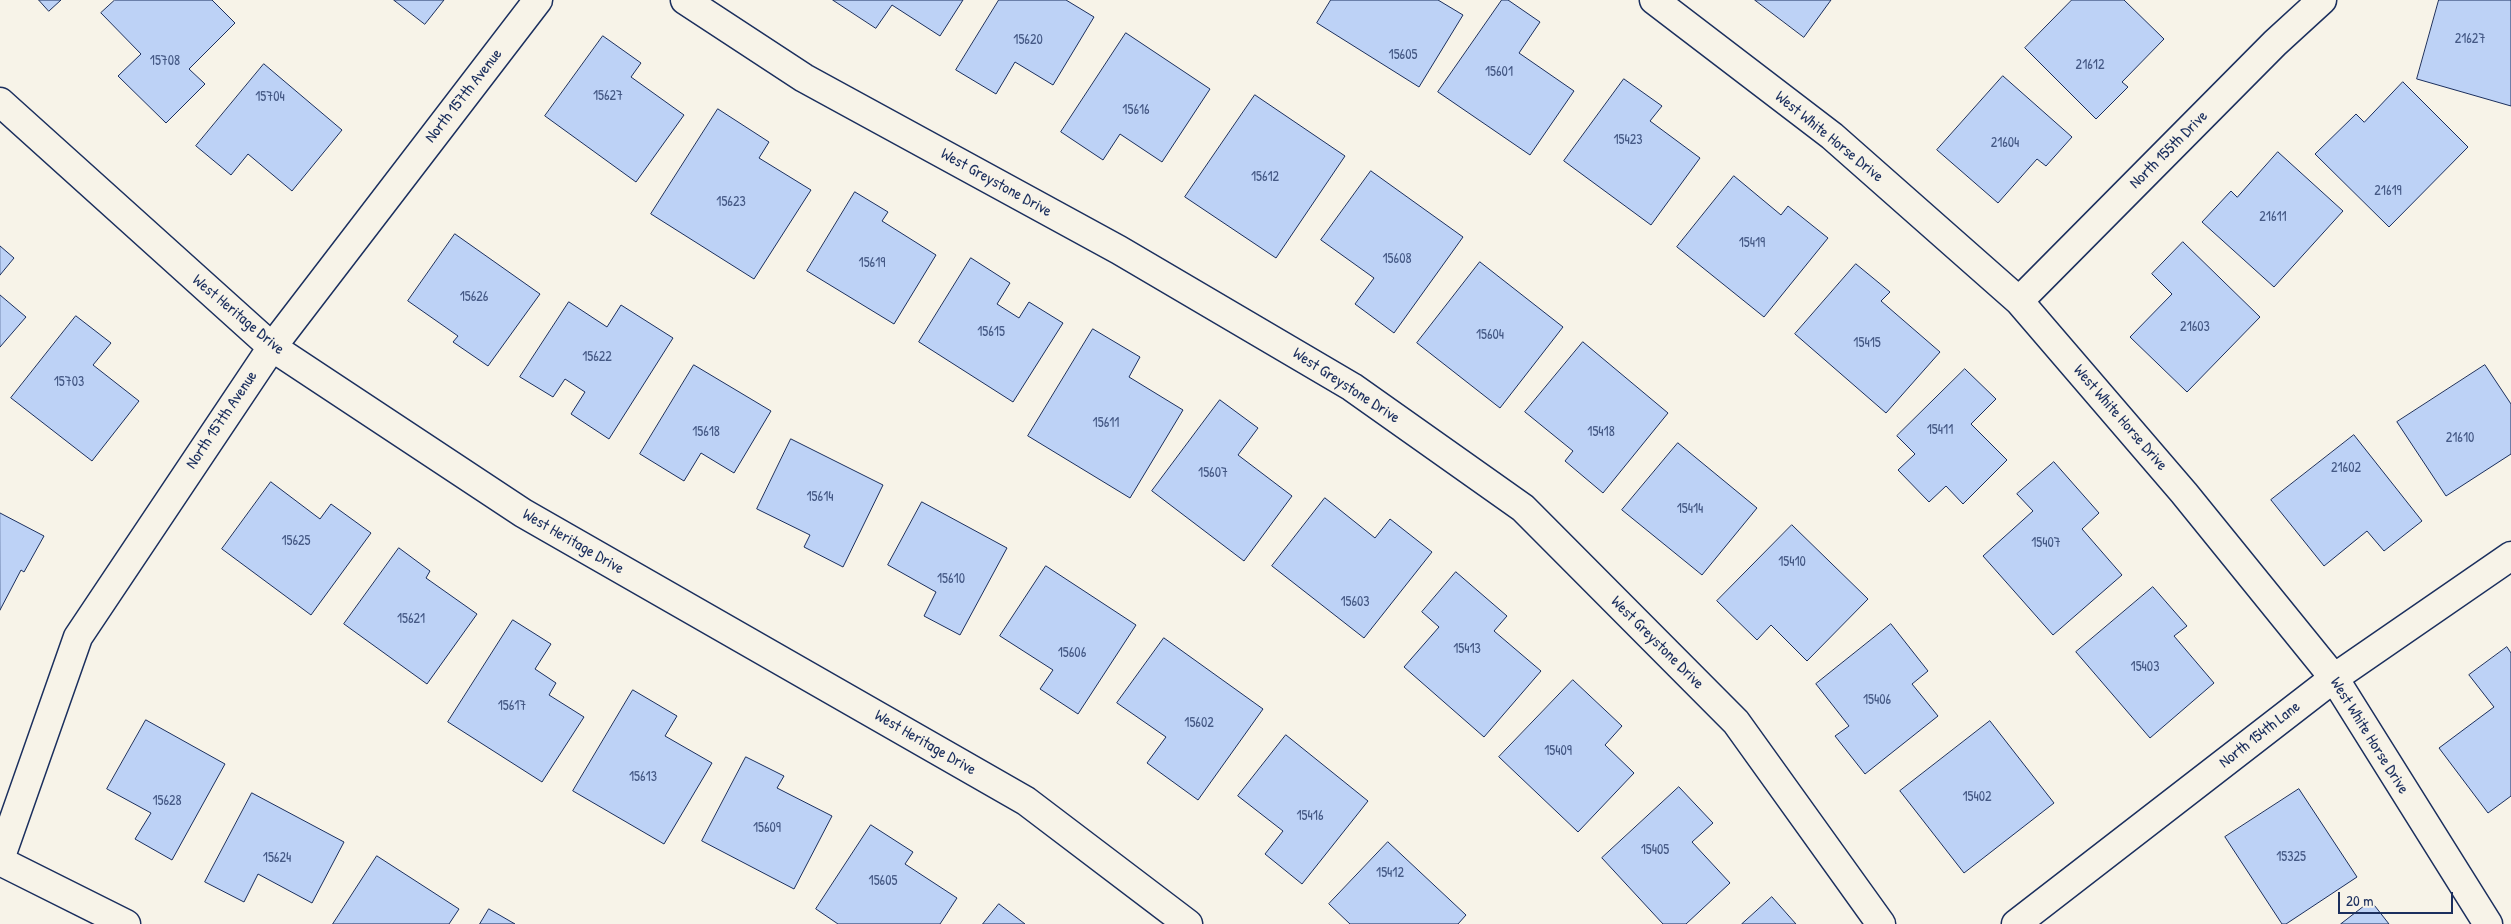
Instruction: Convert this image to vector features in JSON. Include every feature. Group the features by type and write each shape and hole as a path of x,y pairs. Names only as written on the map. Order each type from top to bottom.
{"street":[{"name":"North 157th Avenue","path":"0,860 78,637 272,347 538,0"},
{"name":"West Greystone Drive","path":"685,0 804,78 1119,250 1352,387 1523,508 1736,722 1881,924"},
{"name":"West White Horse Drive","path":"1654,0 1832,136 2019,301 2184,493 2334,678 2488,924"},
{"name":"North 155th Drive","path":"2019,301 2275,43 2322,0"},
{"name":"West Heritage Drive","path":"0,102 272,347 523,513 1026,801 1188,924"},
{"name":"North 154th Lane","path":"2016,924 2334,678 2511,556"},
{"path":"0,860 126,924"}],"building":[{"path":"39,0 61,0 49,11"},
{"path":"115,0 212,0 235,23 189,69 205,84 166,123 118,76 141,54 101,13"},
{"path":"394,0 444,0 425,24"},
{"path":"833,0 963,0 940,36 892,5 876,28"},
{"path":"999,0 1066,0 1094,17 1053,85 1015,62 996,94 956,70"},
{"path":"1331,0 1438,0 1463,15 1419,87 1317,23"},
{"path":"1502,0 1508,0 1540,22 1519,53 1574,91 1530,155 1438,92"},
{"path":"1755,0 1831,0 1804,37"},
{"path":"2072,0 2124,0 2164,39 2122,82 2128,87 2096,119 2025,48"},
{"path":"2439,0 2511,0 2511,106 2417,79"},
{"path":"1126,33 1210,89 1162,162 1120,134 1103,160 1061,132"},
{"path":"603,36 641,63 631,77 684,115 636,182 545,116"},
{"path":"264,64 342,130 292,191 248,154 231,175 196,146"},
{"path":"2003,76 2072,137 2046,166 2037,159 1998,203 1937,150"},
{"path":"1624,79 1662,106 1650,121 1700,158 1651,225 1564,161"},
{"path":"2403,82 2468,147 2389,227 2315,154 2356,114 2364,122"},
{"path":"1255,95 1345,156 1276,258 1185,197"},
{"path":"718,109 769,142 759,158 811,190 754,279 651,214"},
{"path":"2278,152 2343,211 2274,287 2202,222 2231,191 2237,197"},
{"path":"1371,171 1463,237 1394,333 1355,304 1374,278 1321,240"},
{"path":"1734,176 1781,215 1788,206 1828,238 1764,317 1677,247"},
{"path":"855,192 888,212 882,221 936,255 894,324 807,271"},
{"path":"455,234 540,294 488,366 453,342 458,336 408,301"},
{"path":"2183,242 2260,317 2187,392 2130,337 2172,294 2152,274"},
{"path":"0,246 14,258 0,275"},
{"path":"971,258 1010,283 997,304 1019,318 1029,302 1063,323 1013,402 919,342"},
{"path":"1480,262 1563,327 1500,408 1417,343"},
{"path":"1856,264 1890,292 1881,301 1940,352 1886,413 1795,334"},
{"path":"0,295 26,317 0,347"},
{"path":"569,302 607,327 621,305 673,338 609,439 571,414 585,392 565,379 553,397 520,377"},
{"path":"76,316 111,343 93,365 139,401 92,461 11,398"},
{"path":"1093,329 1140,357 1129,377 1183,410 1130,498 1028,436"},
{"path":"1583,342 1668,413 1603,493 1565,461 1573,451 1525,412"},
{"path":"694,365 771,411 734,473 701,453 684,481 640,454"},
{"path":"2485,365 2511,404 2511,454 2446,496 2397,422"},
{"path":"1965,369 1996,399 1971,424 2007,460 1963,504 1946,486 1929,502 1898,470 1915,454 1897,436"},
{"path":"1220,400 1258,428 1238,455 1292,496 1244,561 1152,491"},
{"path":"2354,435 2422,521 2384,551 2367,531 2324,566 2271,500"},
{"path":"791,439 883,485 843,567 804,547 810,535 757,509"},
{"path":"1678,443 1757,508 1702,575 1622,510"},
{"path":"2054,462 2099,513 2082,529 2122,575 2053,635 1983,556 2033,511 2017,494"},
{"path":"271,482 320,519 331,504 371,533 311,615 222,549"},
{"path":"1325,498 1375,538 1390,519 1432,552 1364,638 1272,566"},
{"path":"922,502 1007,548 960,635 924,616 936,592 888,565"},
{"path":"0,513 44,536 24,572 21,570 0,610"},
{"path":"1792,525 1868,599 1807,661 1771,625 1757,640 1717,601"},
{"path":"399,548 430,571 426,578 477,614 427,684 344,624"},
{"path":"1046,566 1136,625 1078,714 1040,689 1053,670 1000,636"},
{"path":"1456,572 1507,616 1494,631 1541,671 1484,737 1404,667 1439,627 1422,612"},
{"path":"2153,587 2187,626 2174,636 2214,683 2150,738 2076,652"},
{"path":"513,620 551,644 535,669 556,683 549,695 584,717 542,782 448,722"},
{"path":"1891,624 1928,671 1912,684 1938,716 1865,774 1835,736 1849,726 1816,684"},
{"path":"1164,638 1263,709 1198,800 1147,763 1166,737 1117,703"},
{"path":"2507,647 2511,653 2511,796 2488,813 2439,748 2494,707 2469,675"},
{"path":"1573,680 1622,726 1605,745 1634,773 1578,832 1499,757"},
{"path":"633,690 677,716 665,736 712,763 664,844 573,791"},
{"path":"146,720 225,764 172,860 135,839 151,813 107,789"},
{"path":"1990,721 2054,803 1964,873 1900,791"},
{"path":"1286,735 1368,801 1302,884 1265,854 1283,831 1238,796"},
{"path":"746,757 784,776 777,788 832,816 794,889 702,841"},
{"path":"1679,787 1713,823 1692,842 1730,883 1686,924 1663,924 1602,858"},
{"path":"2299,789 2357,877 2286,924 2282,924 2225,837"},
{"path":"252,793 344,842 312,903 258,874 244,902 205,882"},
{"path":"871,825 913,852 905,864 957,898 940,924 838,924 816,909"},
{"path":"1388,842 1466,915 1458,924 1350,924 1329,904"},
{"path":"377,856 459,909 449,924 333,924"},
{"path":"1772,897 1796,924 1742,924"},
{"path":"2371,901 2389,924 2341,924"},
{"path":"999,904 1025,924 983,924"},
{"path":"489,909 515,924 480,924"}]}
